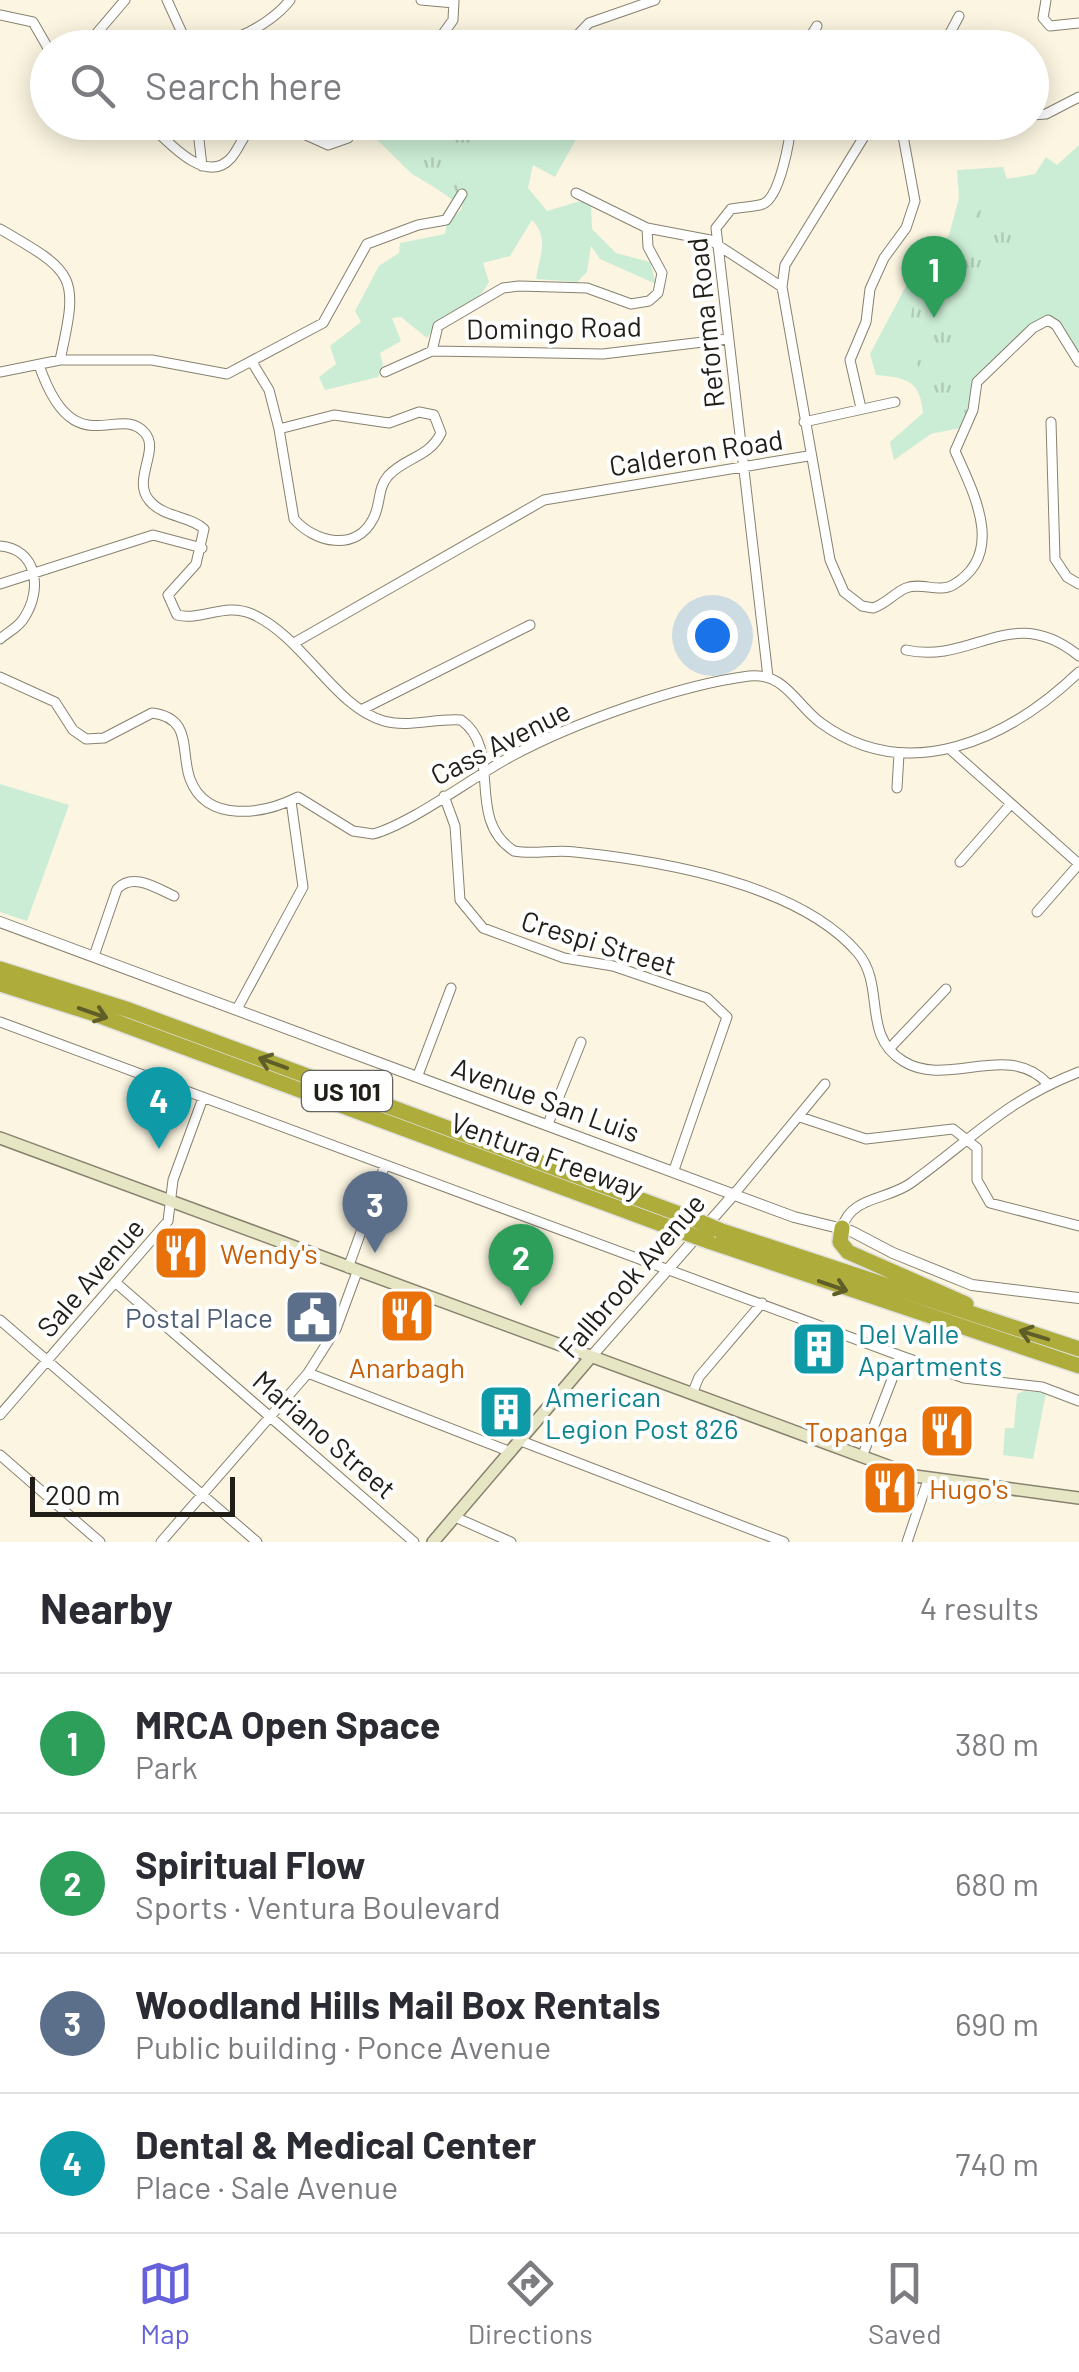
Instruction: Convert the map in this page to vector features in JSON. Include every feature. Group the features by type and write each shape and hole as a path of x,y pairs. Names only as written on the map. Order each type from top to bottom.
{"highway":[{"name":"Ventura Freeway","path":"0,969 129,1010 693,1219 714,1236 1079,1366"},
{"name":"Ventura Freeway","path":"0,984 92,1013 680,1231 714,1236 1079,1349"},
{"path":"842,1228 840,1242 848,1252 968,1305 989,1321"}],"main road":[{"path":"0,1138 928,1480 1079,1498"},
{"name":"Fallbrook Avenue","path":"433,1542 590,1358"}],"street":[{"path":"99,30 125,0"},
{"path":"167,0 180,30"},
{"path":"252,30 290,0"},
{"path":"421,0 454,2 454,20 446,30"},
{"path":"583,30 590,23 655,0"},
{"path":"1046,0 1043,18 1050,26 1079,23"},
{"path":"0,16 33,22 38,30"},
{"path":"952,30 959,16"},
{"path":"814,30 817,26"},
{"path":"1049,112 1079,97"},
{"path":"169,140 202,166 228,162 241,140"},
{"path":"199,140 202,166"},
{"path":"317,140 328,145 342,140"},
{"name":"Reforma Road","path":"768,676 716,228 724,214 764,204 772,196 790,140"},
{"path":"808,456 782,287 785,266 854,147 863,140"},
{"path":"861,408 850,360 866,322 870,289 884,258 906,228 915,201 904,140"},
{"path":"576,192 647,228 717,245 782,287"},
{"path":"0,372 60,360 152,360 219,376 323,324 367,244 418,224 446,220 462,194"},
{"path":"432,351 438,326 503,288 587,288 631,304 649,301 658,293 662,273 647,242 647,228"},
{"path":"0,229 40,252 67,280 72,304 60,360"},
{"name":"Calderon Road","path":"294,643 544,500 808,456 830,560 852,600 873,608 911,586 950,587 977,557 983,537 972,483 955,452 973,410 977,382 1048,320 1056,325 1079,362"},
{"name":"Domingo Road","path":"385,372 432,351 602,354 728,339"},
{"path":"252,362 269,390 280,429 294,520 334,542 364,531 371,523 378,494 390,474 421,457 442,434 434,416 419,412 389,423 334,415 280,429"},
{"path":"39,364 47,389 72,420 144,431 148,445 142,481 148,498 170,515 204,529 202,548 193,569 172,588 168,601 172,611 182,617 220,609 250,612 294,643 361,710 374,718 404,724 461,720 477,736 491,829 514,851 570,851 685,867 820,919 863,960 871,980 874,1022 889,1049 918,1068 1006,1064 1038,1072 1048,1084"},
{"path":"804,422 895,402"},
{"path":"1052,422 1054,559 1067,577 1079,584"},
{"path":"0,584 154,535 202,548"},
{"path":"0,546 26,554 34,574 27,613 0,639"},
{"path":"361,710 530,625"},
{"path":"906,650 939,654 1001,632 1033,632 1051,636 1079,656"},
{"path":"768,676 782,682 821,724 858,742 899,754 952,751 1006,727 1079,672"},
{"name":"Cass Avenue","path":"290,801 298,797 353,832 373,834 483,773 586,723 733,678 768,676"},
{"path":"0,677 55,702 73,730 86,739 104,738 152,713 171,719 186,738 190,779 216,807 240,812 290,801 304,872 303,887 237,1009"},
{"path":"952,751 1009,806 1079,864 1037,912"},
{"path":"897,788 899,754"},
{"name":"Crespi Street","path":"444,796 455,826 460,900 482,928 564,958 613,966 707,998 722,1009 727,1024 674,1170"},
{"path":"960,862 1009,806"},
{"path":"94,956 117,889 124,882 135,880 174,896"},
{"name":"Avenue San Luis","path":"0,922 805,1221 842,1228 972,1285 1079,1298"},
{"path":"418,1076 450,988"},
{"path":"889,1049 946,990"},
{"path":"0,1022 900,1356 964,1378 1042,1387 1079,1401"},
{"path":"548,1124 581,1042"},
{"path":"842,1228 856,1206 905,1188 1022,1096 1079,1072"},
{"name":"Fallbrook Avenue","path":"590,1358 800,1118 825,1084"},
{"name":"Sale Avenue","path":"0,1415 165,1225 173,1180 203,1098"},
{"path":"800,1118 866,1139 944,1128 968,1137 977,1148 977,1180 990,1203 1079,1226"},
{"path":"161,1542 308,1373 336,1329 385,1165"},
{"name":"Mariano Street","path":"115,1282 414,1542"},
{"path":"692,1394 699,1377 762,1304"},
{"path":"0,1320 258,1542"},
{"path":"862,1457 900,1356"},
{"path":"308,1373 511,1452"},
{"path":"521,1441 784,1542"},
{"path":"0,1455 100,1542"},
{"path":"907,1542 928,1480"},
{"path":"455,1516 512,1542"}],"green space":[{"path":"377,140 576,140 555,177 533,165 528,188 547,211 584,200 591,206 592,229 616,253 650,262 656,284 600,259 591,246 587,272 577,282 536,279 542,241 532,220 510,256 483,263 489,282 477,298 427,338 401,317 392,318 401,341 380,353 383,365 378,377 325,390 319,377 336,364 330,346 361,322 355,311 379,266 399,253 400,243 445,234 447,223 461,210 465,192 460,189 451,197 412,174"},
{"path":"418,140 475,140 471,175 464,173 457,203 401,164 417,154"},
{"path":"1079,145 1079,354 1050,316 1044,316 981,377 960,422 948,422 894,460 890,442 923,413 921,402 910,383 876,375 870,354 906,286 949,235 959,198 957,170 1003,167 1007,179 1035,174 1046,157 1057,165"},
{"path":"980,210 1025,248 987,286 962,303 950,351 975,385 961,428 930,434 926,396 931,394 907,342 916,285"},
{"path":"0,784 69,805 27,921 0,912"},
{"path":"1046,1393 1033,1459 1003,1455 1005,1428 1014,1428 1017,1394"}],"place":[{"name":"MRCA Open Space","path":"934,318"},
{"name":"Dental & Medical Center","path":"159,1149"},
{"name":"Wendy's","path":"181,1253"},
{"name":"Woodland Hills Mail Box Rentals","path":"375,1253"},
{"name":"Spiritual Flow","path":"521,1306"},
{"name":"Anarbagh","path":"407,1316"},
{"name":"Postal Place","path":"312,1317"},
{"name":"Del Valle Apartments","path":"819,1349"},
{"name":"American Legion Post 826","path":"506,1412"},
{"name":"Topanga","path":"947,1431"},
{"name":"Hugo's","path":"890,1488"}]}
